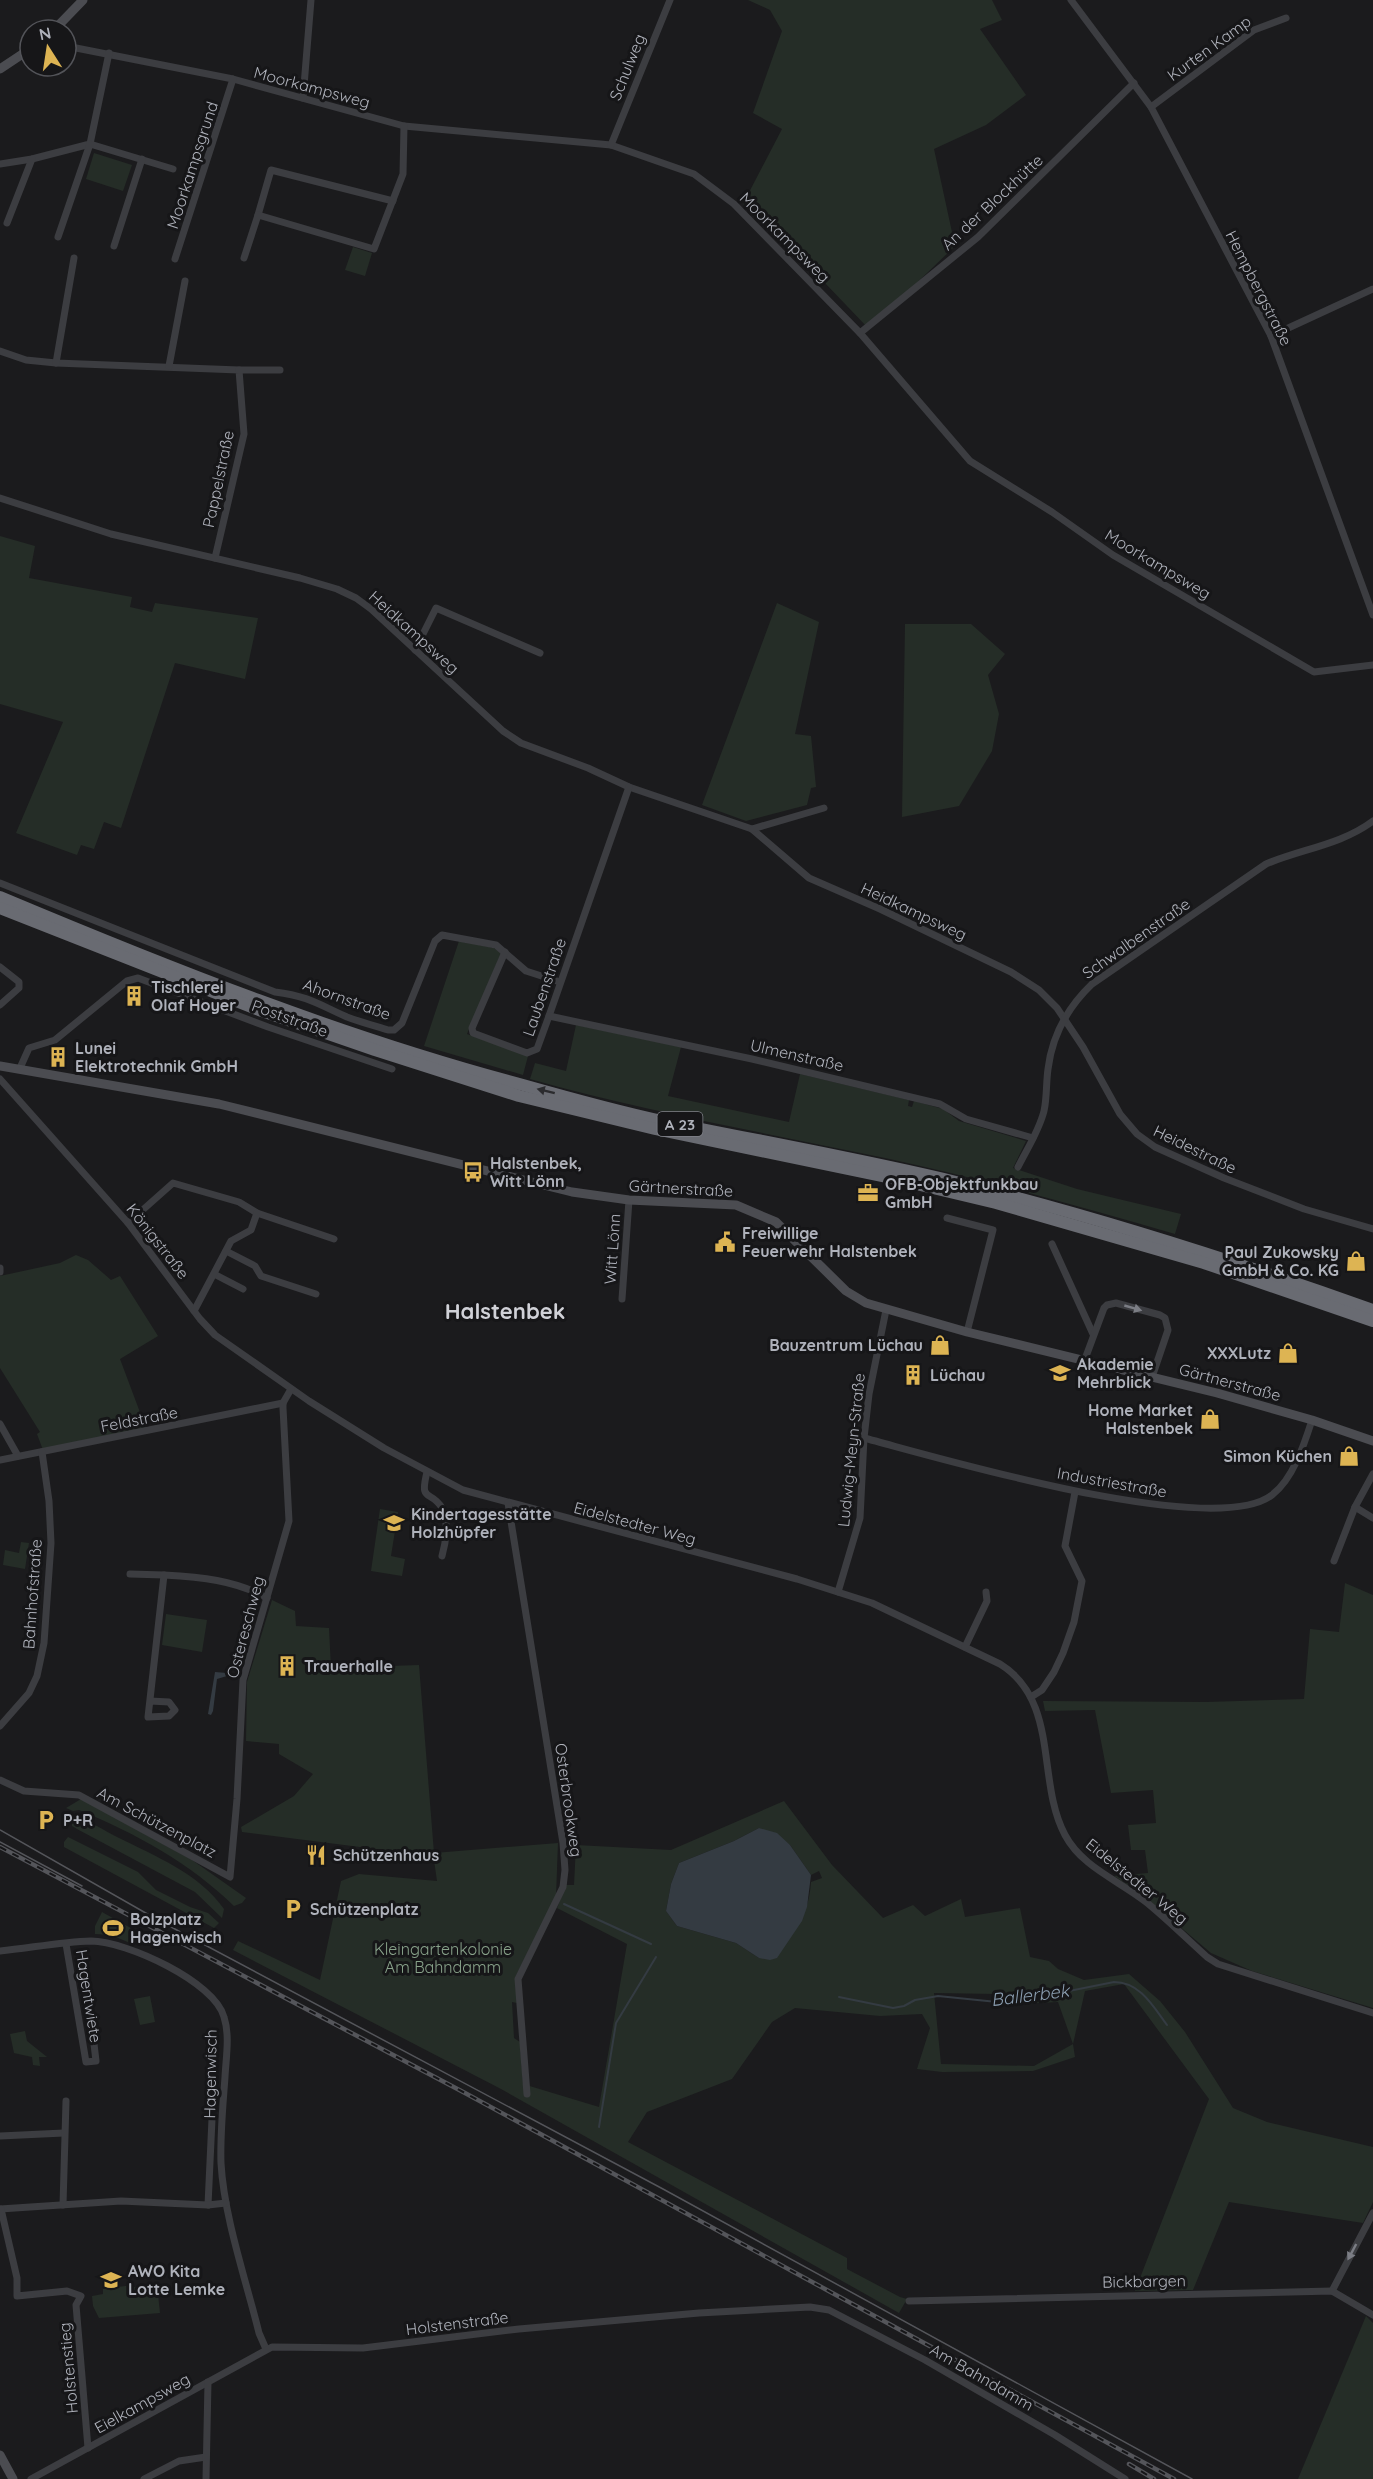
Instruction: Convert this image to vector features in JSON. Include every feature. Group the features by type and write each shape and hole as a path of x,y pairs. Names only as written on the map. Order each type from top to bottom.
{"highway":[{"name":"A 23","path":"0,897 262,1000 380,1041 519,1085 659,1120 896,1168 1010,1196 1204,1253 1373,1310"},
{"name":"A 23","path":"0,908 259,1010 508,1092 655,1129 891,1178 996,1203 1204,1263 1373,1321"}],"street":[{"path":"66,18 83,0"},
{"path":"303,98 311,0"},
{"name":"Schulweg","path":"611,145 670,0"},
{"name":"Hempbergstraße","path":"1071,0 1151,107 1271,336 1373,615"},
{"name":"Kurten Kamp","path":"1151,107 1254,30 1286,18"},
{"name":"Moorkampsweg","path":"78,48 234,80 404,126 611,145 694,174 734,204 860,333 970,461 1052,512 1113,555 1314,672 1373,665"},
{"path":"58,237 90,144 109,53"},
{"path":"0,69 18,57"},
{"name":"Moorkampsgrund","path":"175,258 234,80"},
{"name":"An der Blockhütte","path":"860,333 978,237 1134,83"},
{"path":"258,214 374,249 403,174 404,126"},
{"path":"0,164 32,159 90,144 173,169"},
{"path":"7,223 32,159"},
{"path":"114,246 142,159"},
{"path":"244,258 271,170 393,201"},
{"path":"56,363 74,258"},
{"path":"169,366 185,281"},
{"path":"1271,336 1373,289"},
{"path":"0,351 26,360 56,363 280,370"},
{"name":"Pappelstraße","path":"214,558 244,434 239,370"},
{"name":"Heidkampsweg","path":"0,498 111,534 337,588 371,609 503,731 521,743 588,768 629,788 752,829 809,878 880,909 1011,972 1039,990 1065,1018"},
{"path":"415,650 436,608 540,653"},
{"name":"Laubenstraße","path":"505,952 472,1028 473,1033 527,1053 532,1052 537,1049 629,788"},
{"path":"752,829 824,808"},
{"name":"Schwalbenstraße","path":"1018,1167 1043,1113 1051,1052 1072,1005 1092,984 1266,864 1285,855 1317,849 1373,821"},
{"name":"Ahornstraße","path":"0,883 274,992 296,994 319,1002 347,1017 388,1030 394,1030 402,1023 438,937 448,935 496,945 526,971 560,982"},
{"path":"0,967 19,982 19,988 0,1005"},
{"name":"Poststraße","path":"20,1068 29,1048 55,1040 127,981 138,978 268,1027 392,1069"},
{"name":"Ulmenstraße","path":"549,1016 752,1059 928,1101 949,1108 966,1119 1033,1138"},
{"name":"Heidestraße","path":"1065,1018 1120,1114 1137,1134 1155,1147 1224,1178 1304,1209 1373,1229"},
{"path":"0,1066 20,1068"},
{"name":"Gärtnerstraße","path":"20,1068 212,1102 572,1192 629,1200 731,1204 762,1215 783,1228 846,1291 866,1303 967,1332 1085,1359 1312,1420 1373,1441"},
{"name":"Königstraße","path":"0,1079 128,1223 194,1311 215,1335 309,1401"},
{"path":"128,1223 151,1206 173,1183 239,1202 257,1213 334,1239"},
{"name":"Witt Lönn","path":"622,1299 629,1200"},
{"path":"194,1311 231,1241 251,1230 257,1213"},
{"path":"946,1218 993,1230 967,1332"},
{"path":"1052,1244 1093,1334"},
{"path":"226,1251 255,1266 261,1276 316,1294"},
{"path":"214,1274 243,1289"},
{"path":"1085,1359 1104,1308 1112,1303 1165,1318 1168,1330 1152,1377"},
{"name":"Ludwig-Meyn-Straße","path":"838,1592 860,1518 864,1438 869,1394 886,1310"},
{"path":"283,1403 291,1389"},
{"name":"Eidelstedter Weg","path":"309,1401 456,1487 838,1592 880,1606 1006,1667 1016,1676 1031,1697 1041,1725 1059,1822 1068,1840 1083,1858 1147,1902 1207,1957 1218,1964 1373,2013"},
{"name":"Feldstraße","path":"0,1460 283,1403"},
{"name":"Ostereschweg","path":"230,1877 243,1680 289,1521 283,1403"},
{"name":"Industriestraße","path":"864,1438 1075,1492 1175,1507 1250,1505 1271,1496 1286,1479 1312,1420"},
{"path":"0,1424 18,1456"},
{"name":"Bahnhofstraße","path":"0,1726 29,1693 37,1676 44,1643 51,1543 49,1501 42,1452"},
{"path":"427,1472 423,1487 425,1492 441,1506 443,1513 446,1541 442,1556"},
{"path":"1334,1561 1355,1507 1373,1474"},
{"path":"1031,1697 1042,1690 1054,1672 1074,1622 1082,1581 1065,1546 1075,1492"},
{"name":"Osterbrookweg","path":"508,1503 563,1844 565,1870 563,1887 518,1979 527,2094"},
{"path":"1355,1507 1373,1518"},
{"path":"130,1574 204,1577 240,1586 267,1598"},
{"path":"150,1701 164,1575"},
{"path":"965,1647 987,1601 986,1592"},
{"name":"Am Schützenplatz","path":"0,1780 24,1791 79,1796 230,1877"},
{"name":"Hagenwisch","path":"0,1951 92,1941 115,1944 137,1952 198,1984 212,1995 224,2017 227,2038 221,2163 226,2203"},
{"name":"Hagentwiete","path":"66,1944 86,2062 96,2061 94,2044"},
{"path":"63,2205 66,2101"},
{"path":"208,2205 212,2119"},
{"path":"0,2136 64,2133"},
{"path":"1,2209 121,2201 208,2205 226,2203 259,2332 266,2349"},
{"name":"Holstenstieg","path":"1,2209 17,2278 17,2296 67,2291 81,2296 76,2305 88,2448"},
{"path":"1373,2212 1332,2291 1373,2315"},
{"name":"Bickbargen","path":"909,2301 1332,2291"},
{"name":"Holstenstraße","path":"266,2349 278,2346 363,2348 564,2325 699,2313 820,2307"},
{"name":"Am Bahndamm","path":"820,2307 862,2326 944,2371 1056,2435 1125,2479"},
{"name":"Eielkampsweg","path":"31,2479 266,2349"},
{"path":"206,2479 208,2382"},
{"path":"0,2455 14,2479"},
{"path":"144,2479 179,2461 206,2457"}],"green space":[{"path":"748,0 992,0 1002,20 980,29 1026,95 986,125 934,149 955,246 869,329 780,236 743,204 782,129 753,113 782,31 770,10"},
{"path":"94,153 132,165 123,191 86,179"},
{"path":"353,247 372,253 365,276 345,270"},
{"path":"0,536 35,546 29,578 132,597 130,607 152,612 155,603 258,618 245,679 175,663 121,828 104,822 94,849 81,845 77,855 16,833 63,722 0,704"},
{"path":"777,603 819,622 795,734 811,736 816,787 811,788 807,805 746,821 702,805"},
{"path":"905,624 971,624 1005,654 988,675 999,714 992,751 959,806 902,817"},
{"path":"459,941 494,948 501,953 467,1034 528,1056 523,1075 424,1046"},
{"path":"576,1025 681,1047 668,1096 789,1122 800,1074 909,1100 908,1106 912,1107 914,1101 943,1109 959,1121 1026,1141 1013,1168 1077,1189 1181,1214 1175,1234 958,1175 662,1112 530,1079 535,1063 566,1071"},
{"path":"76,1255 88,1260 111,1280 120,1276 158,1336 120,1359 147,1431 43,1450 37,1434 40,1432 0,1368 0,1276 60,1263"},
{"path":"380,1509 398,1512 391,1556 405,1559 402,1576 371,1571"},
{"path":"21,1542 29,1543 25,1569 3,1565 5,1550 19,1553"},
{"path":"1345,1583 1373,1595 1373,2008 1252,1971 1211,1953 1140,1893 1114,1876 1148,1873 1145,1850 1131,1850 1128,1825 1156,1823 1153,1790 1111,1793 1095,1710 1045,1711 1043,1701 1206,1702 1304,1699 1310,1629 1339,1632"},
{"name":"Kleingartenkolonie Am Bahndamm","path":"272,1600 295,1611 296,1626 329,1628 331,1668 419,1665 434,1853 558,1843 556,1896 515,1978 517,2003 512,2002 514,2038 520,2042 523,2084 599,2107 627,1944 557,1908 566,1885 574,1885 576,1845 671,1850 784,1801 832,1865 883,1918 913,1905 925,1916 961,1899 965,1917 1020,1908 1030,1957 1049,1961 1058,1969 1084,1980 1129,1974 1160,2001 1185,2032 1233,2108 1267,2122 1373,2147 1373,2202 1363,2223 1229,2202 1193,2290 1135,2291 1209,2099 1124,1984 1085,1991 1073,2044 1075,2057 1033,2071 942,2072 917,2069 930,2028 922,2014 880,2016 795,2008 772,2022 732,2079 647,2112 628,2142 847,2258 847,2269 907,2299 899,2313 501,2089 233,1950 238,1941 320,1980 341,1881 359,1874 437,1881 433,1853 399,1852 242,1832 241,1827 294,1796 313,1774 279,1754 279,1744 246,1741 247,1682","holes":["759,1828 790,1845 811,1875 819,1871 822,1878 811,1882 806,1908 795,1927 759,1958 736,1943 677,1926 666,1911 671,1884 679,1863 734,1841","934,1993 997,1994 999,2005 1058,2002 1073,2044 1034,2066 941,2064"]},
{"path":"166,1614 207,1620 202,1652 162,1645"},
{"path":"81,1799 192,1860 246,1898 242,1903 234,1906 199,1876 161,1850 100,1819 79,1810 73,1811 66,1808"},
{"path":"75,1816 190,1876 224,1909 222,1918 195,1892 72,1826 72,1819"},
{"path":"68,1837 138,1872 156,1890 208,1913 219,1923 214,1928 64,1847 64,1842"},
{"name":"Bolzplatz Hagenwisch","path":"102,1912 136,1931 130,1943 111,1935 95,1934 95,1926"},
{"path":"150,1996 155,2022 140,2025 134,1999"},
{"path":"25,2031 27,2041 47,2057 39,2057 40,2066 33,2065 32,2057 14,2053 10,2034"},
{"path":"133,2285 133,2287 157,2285 160,2313 99,2318 93,2306 92,2296 103,2294 103,2289"},
{"path":"1366,2316 1373,2323 1373,2479 1298,2479"}],"shaded area":[{"path":"215,1672 227,1673 227,1676 217,1679 211,1715 208,1714"},
{"path":"759,1828 777,1833 790,1845 811,1875 807,1907 802,1921 777,1958 770,1960 759,1958 736,1943 677,1926 666,1911 671,1884 679,1863 734,1841"}],"waterway":[{"path":"564,1904 651,1944"},
{"path":"599,2127 616,2023 656,1957"},
{"name":"Ballerbek","path":"839,1997 893,2008 904,2006 915,2000 938,1996 997,2002 1024,2000 1114,1982 1123,1983 1139,1991 1167,2025"}],"tram line":[{"path":"0,1830 158,1920 663,2189 1192,2479"},
{"path":"0,1842 82,1886"}],"railway":[{"path":"0,1847 465,2093 1174,2479"},
{"path":"1129,2464 1154,2479"}],"place":[{"name":"Tischlerei Olaf Hoyer","path":"134,996"},
{"name":"Lunei Elektrotechnik GmbH","path":"58,1057"},
{"name":"Halstenbek, Witt Lönn","path":"473,1172"},
{"name":"OFB-Objektfunkbau GmbH","path":"868,1193"},
{"name":"Freiwillige Feuerwehr Halstenbek","path":"725,1242"},
{"name":"Paul Zukowsky GmbH & Co. KG","path":"1356,1261"},
{"name":"Bauzentrum Lüchau","path":"940,1345"},
{"name":"XXXLutz","path":"1288,1353"},
{"name":"Akademie Mehrblick","path":"1060,1373"},
{"name":"Lüchau","path":"913,1375"},
{"name":"Home Market Halstenbek","path":"1210,1419"},
{"name":"Simon Küchen","path":"1349,1456"},
{"name":"Kindertagesstätte Holzhüpfer","path":"394,1523"},
{"name":"Trauerhalle","path":"287,1666"},
{"name":"P+R","path":"46,1820"},
{"name":"Schützenhaus","path":"316,1855"},
{"name":"Schützenplatz","path":"293,1909"},
{"name":"Bolzplatz Hagenwisch","path":"113,1928"},
{"name":"AWO Kita Lotte Lemke","path":"111,2280"}],"district":[{"name":"Halstenbek","path":"505,1311"}]}
